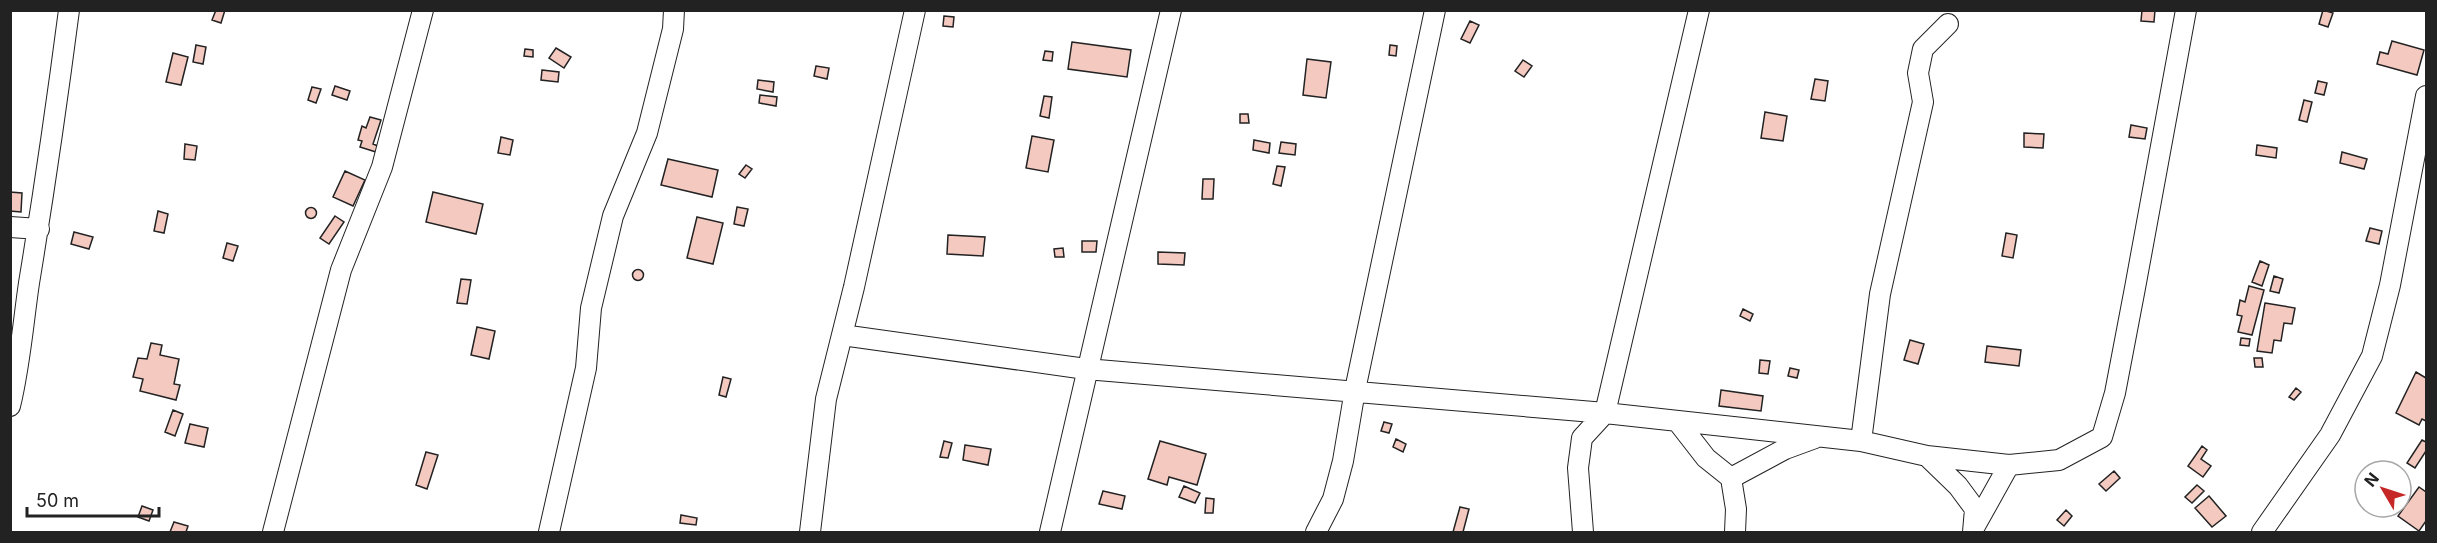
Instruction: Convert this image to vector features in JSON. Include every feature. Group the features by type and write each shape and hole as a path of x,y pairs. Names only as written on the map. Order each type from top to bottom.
{"street":[{"path":"10,406 22,351 29,285 39,229 69,10"},
{"path":"273,532 338,280 382,166 423,10"},
{"path":"549,532 586,368 591,308 599,274 613,216 647,133 673,29 674,10"},
{"path":"810,532 826,399 915,10"},
{"path":"1050,532 1171,10"},
{"path":"1316,532 1333,499 1343,461 1355,390 1435,10"},
{"path":"1583,532 1578,468 1582,438 1605,413 1699,10"},
{"path":"842,335 1086,369 1355,390 1819,436 1861,441 1927,456 2009,465 2059,460 2102,437 2115,393 2186,10"},
{"path":"1861,441 1880,294 1923,102 1918,73 1923,49 1948,24"},
{"path":"2262,532 2330,435 2372,356 2390,285 2427,96"},
{"path":"10,227 39,229"},
{"path":"1678,422 1706,458 1731,478 1736,509 1735,532"},
{"path":"1731,478 1785,449 1819,436"},
{"path":"1927,456 1958,486 1975,509 1973,530"},
{"path":"1973,530 2009,465"}],"building":[{"path":"216,10 225,10 221,23 212,20"},
{"path":"2142,10 2155,10 2154,22 2141,21"},
{"path":"2323,10 2333,13 2328,27 2319,24"},
{"path":"944,16 954,17 953,27 943,26"},
{"path":"1470,21 1479,25 1470,43 1461,39"},
{"path":"2392,41 2424,50 2417,75 2377,64 2380,52 2388,54"},
{"path":"1072,42 1131,50 1127,77 1068,69"},
{"path":"196,45 206,47 203,64 193,62"},
{"path":"1390,45 1397,46 1396,56 1389,55"},
{"path":"556,48 571,57 564,68 549,58"},
{"path":"525,49 533,50 533,57 524,56"},
{"path":"1045,51 1053,52 1052,61 1043,60"},
{"path":"173,53 188,57 181,85 166,82"},
{"path":"1307,59 1331,62 1326,98 1303,95"},
{"path":"1523,60 1532,66 1524,77 1515,71"},
{"path":"816,66 829,68 827,79 814,76"},
{"path":"542,70 559,72 558,82 541,80"},
{"path":"1815,79 1828,81 1825,101 1811,99"},
{"path":"758,80 774,82 773,92 757,89"},
{"path":"2318,81 2327,83 2324,95 2315,93"},
{"path":"335,86 350,91 347,100 332,95"},
{"path":"312,87 321,89 316,103 308,100"},
{"path":"760,95 777,97 776,106 759,103"},
{"path":"1044,96 1052,97 1049,118 1040,116"},
{"path":"2304,100 2312,102 2307,122 2299,120"},
{"path":"1765,112 1787,116 1783,141 1761,138"},
{"path":"1240,114 1248,114 1249,123 1240,123"},
{"path":"370,117 381,120 373,144 378,146 376,152 360,147 362,141 358,140 362,126 366,128"},
{"path":"2131,125 2147,128 2145,139 2129,137"},
{"path":"2024,133 2044,134 2043,148 2024,147"},
{"path":"1032,136 1054,140 1048,172 1026,168"},
{"path":"501,137 513,140 510,155 498,153"},
{"path":"1254,140 1270,143 1269,153 1253,150"},
{"path":"1281,142 1296,144 1295,155 1279,153"},
{"path":"185,144 197,146 195,160 184,159"},
{"path":"2257,145 2277,148 2276,158 2256,155"},
{"path":"2342,152 2367,159 2364,169 2340,163"},
{"path":"668,159 718,170 712,197 661,185"},
{"path":"746,165 752,169 745,178 739,174"},
{"path":"1277,166 1285,167 1281,186 1273,184"},
{"path":"345,171 365,180 353,206 333,197"},
{"path":"1203,179 1214,179 1213,199 1202,199"},
{"path":"10,192 22,193 21,212 10,211"},
{"path":"433,192 483,204 476,234 426,222"},
{"path":"737,207 748,209 744,226 734,224"},
{"path":"311,208 315,209 315,217 311,218 307,217 306,213 307,209"},
{"path":"158,211 168,214 164,233 154,231"},
{"path":"335,216 344,222 329,244 320,238"},
{"path":"697,217 723,223 713,264 687,258"},
{"path":"2370,228 2382,231 2379,244 2366,241"},
{"path":"74,232 93,237 89,249 71,244"},
{"path":"2006,233 2017,235 2013,258 2002,256"},
{"path":"948,235 985,237 983,256 947,254"},
{"path":"1082,241 1097,241 1096,252 1082,252"},
{"path":"227,243 238,246 233,261 223,258"},
{"path":"1063,248 1064,257 1055,257 1054,249"},
{"path":"1158,252 1185,253 1184,265 1158,264"},
{"path":"2260,261 2269,265 2262,286 2252,282"},
{"path":"638,270 642,271 642,279 638,280 634,279 633,275 634,271"},
{"path":"2274,276 2283,279 2279,293 2270,291"},
{"path":"461,279 471,280 467,304 457,303"},
{"path":"2249,286 2264,290 2252,335 2238,332 2242,316 2237,315 2240,300 2245,302"},
{"path":"2265,303 2295,308 2292,324 2284,323 2281,341 2274,340 2272,353 2257,351"},
{"path":"1743,309 1753,314 1750,321 1740,316"},
{"path":"477,327 495,331 489,359 471,355"},
{"path":"2241,338 2250,339 2249,346 2240,345"},
{"path":"1910,340 1924,344 1918,364 1904,360"},
{"path":"151,343 162,345 160,355 179,359 174,384 180,385 176,400 140,391 143,379 133,377 138,358 147,359"},
{"path":"1987,346 2021,350 2019,366 1985,362"},
{"path":"2254,358 2262,358 2263,367 2255,367"},
{"path":"1760,360 1770,361 1768,374 1759,373"},
{"path":"1790,368 1799,370 1797,378 1788,376"},
{"path":"2416,372 2426,378 2426,421 2422,419 2419,425 2396,413"},
{"path":"723,377 731,379 726,397 719,395"},
{"path":"2296,388 2301,392 2294,400 2289,397"},
{"path":"1721,390 1763,396 1761,411 1719,406"},
{"path":"173,410 183,414 175,436 165,432"},
{"path":"1384,422 1392,424 1389,433 1381,431"},
{"path":"190,424 208,428 204,447 185,443"},
{"path":"1396,439 1406,444 1403,452 1393,447"},
{"path":"2422,440 2426,442 2426,451 2415,468 2413,459 2410,459"},
{"path":"944,441 952,443 948,458 940,457"},
{"path":"1160,441 1206,454 1197,485 1169,477 1167,485 1148,479"},
{"path":"965,445 991,449 988,465 963,460"},
{"path":"2202,446 2207,450 2201,459 2211,466 2203,477 2188,466"},
{"path":"426,452 438,455 427,489 416,485"},
{"path":"2114,471 2120,478 2106,491 2099,484"},
{"path":"2197,485 2204,491 2192,503 2185,497"},
{"path":"1184,486 1200,493 1195,503 1179,497"},
{"path":"2419,487 2426,492 2426,521 2419,531 2402,519 2413,519 2413,495"},
{"path":"1103,491 1125,496 1122,509 1099,504"},
{"path":"2209,496 2226,516 2212,527 2195,508"},
{"path":"1206,498 1214,499 1213,513 1205,513"},
{"path":"142,506 153,510 149,521 138,517"},
{"path":"1460,507 1469,509 1463,532 1453,532"},
{"path":"2066,510 2072,516 2064,526 2057,520"},
{"path":"681,515 697,518 696,525 680,523"},
{"path":"174,522 188,526 186,532 170,532"}]}
